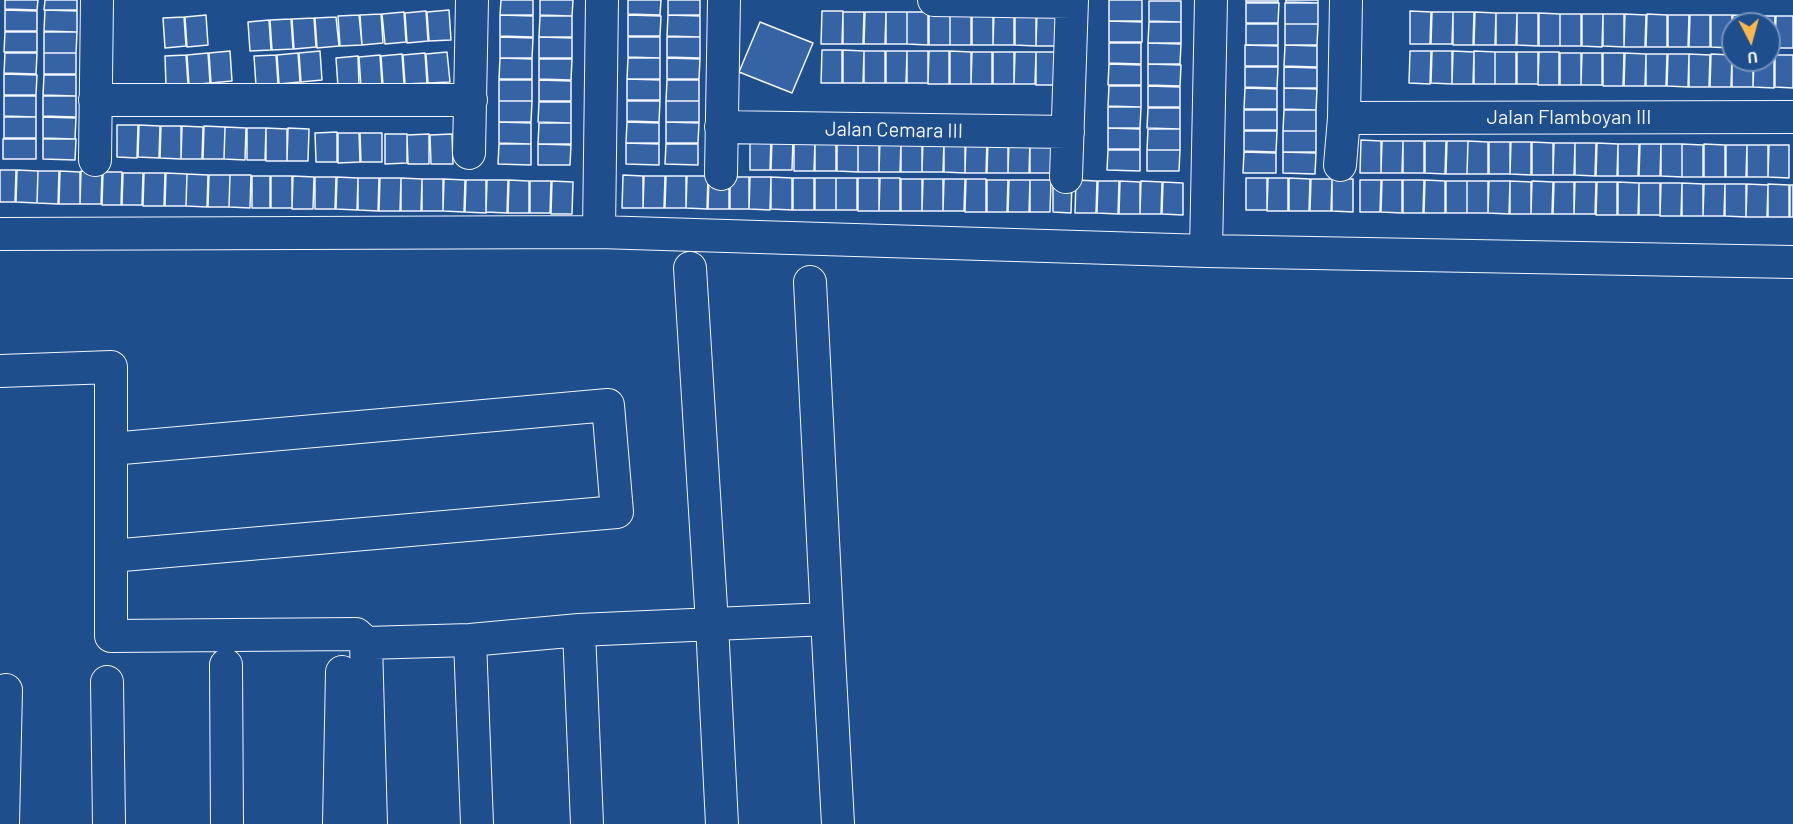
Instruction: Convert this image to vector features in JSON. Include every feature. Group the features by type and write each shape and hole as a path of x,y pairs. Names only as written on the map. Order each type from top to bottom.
{"street":[{"path":"95,160 97,0"},
{"path":"469,153 472,0"},
{"path":"599,232 602,0"},
{"path":"721,174 724,0"},
{"path":"934,0 1071,1 1066,177"},
{"path":"1206,251 1211,0"},
{"path":"1340,165 1344,118 1346,0"},
{"path":"95,100 471,100"},
{"name":"Jalan Flamboyan III","path":"1344,118 1793,117"},
{"name":"Jalan Cemara III","path":"721,127 1068,132"},
{"path":"0,234 599,232 1206,251 1793,262"},
{"path":"690,268 722,824"},
{"path":"810,282 838,824"},
{"path":"0,371 111,367 111,636 356,634 366,643 470,640 579,630 827,619"},
{"path":"111,449 608,405 617,512 111,556"},
{"path":"579,630 586,824"},
{"path":"470,640 477,824"},
{"path":"366,643 372,824"},
{"path":"226,665 227,824"},
{"path":"339,824 342,672"},
{"path":"107,682 109,824"},
{"path":"3,824 6,690"}],"building":[{"path":"5,0 38,0 37,10 5,9"},
{"path":"45,0 77,0 77,10 44,10"},
{"path":"501,0 533,0 533,15 500,15"},
{"path":"540,0 573,0 572,16 540,15"},
{"path":"628,0 661,0 660,15 628,14"},
{"path":"668,0 700,0 700,15 668,15"},
{"path":"1109,0 1142,0 1142,21 1109,21"},
{"path":"1246,0 1278,0 1278,2 1246,2"},
{"path":"1286,0 1318,0 1318,3 1286,2"},
{"path":"1149,1 1181,1 1181,22 1149,21"},
{"path":"1246,3 1279,3 1278,23 1246,23"},
{"path":"1285,3 1318,3 1318,24 1285,24"},
{"path":"5,10 37,11 37,31 5,31"},
{"path":"45,10 77,11 77,32 44,31"},
{"path":"449,10 451,40 429,41 427,12"},
{"path":"426,11 428,41 407,43 405,13"},
{"path":"822,11 843,11 842,44 821,44"},
{"path":"1410,11 1431,12 1430,44 1410,44"},
{"path":"404,12 406,42 385,44 382,14"},
{"path":"843,12 864,12 863,44 843,44"},
{"path":"865,12 886,12 885,44 864,44"},
{"path":"886,12 907,12 907,44 886,44"},
{"path":"907,12 928,12 928,45 907,44"},
{"path":"929,12 950,12 950,45 929,45"},
{"path":"1432,12 1453,12 1452,44 1431,44"},
{"path":"1453,12 1474,12 1473,45 1453,45"},
{"path":"1475,12 1496,13 1495,45 1474,45"},
{"path":"950,13 971,13 971,45 950,45"},
{"path":"972,13 993,13 993,45 972,45"},
{"path":"994,13 1014,13 1014,45 993,45"},
{"path":"1015,13 1036,13 1036,46 1015,45"},
{"path":"1037,13 1057,13 1057,46 1036,46"},
{"path":"1496,13 1517,13 1516,45 1496,45"},
{"path":"1517,13 1538,13 1538,46 1517,45"},
{"path":"1539,13 1560,14 1560,46 1539,46"},
{"path":"381,14 383,43 362,45 360,15"},
{"path":"1560,14 1581,14 1581,46 1560,46"},
{"path":"1582,14 1603,14 1602,47 1582,46"},
{"path":"1603,14 1624,14 1624,47 1603,46"},
{"path":"1625,14 1646,15 1645,47 1624,47"},
{"path":"1647,14 1667,15 1667,47 1646,47"},
{"path":"206,15 208,45 187,47 185,17"},
{"path":"359,15 362,45 340,46 338,16"},
{"path":"500,15 533,16 533,37 500,36"},
{"path":"628,15 661,16 660,36 628,36"},
{"path":"668,15 700,16 700,37 667,36"},
{"path":"1668,15 1689,15 1688,47 1668,47"},
{"path":"1690,15 1710,15 1710,47 1689,47"},
{"path":"1711,15 1721,15 1721,48 1711,47"},
{"path":"540,16 572,16 572,37 539,37"},
{"path":"1781,16 1793,16 1793,48 1781,48"},
{"path":"184,17 186,46 165,48 163,18"},
{"path":"336,17 339,46 317,48 315,18"},
{"path":"314,18 316,47 294,49 292,19"},
{"path":"291,19 293,49 272,50 270,20"},
{"path":"269,20 271,50 250,51 248,22"},
{"path":"1109,21 1142,22 1142,42 1109,42"},
{"path":"760,22 813,43 792,93 739,72"},
{"path":"1149,22 1181,22 1181,43 1148,43"},
{"path":"1246,24 1278,24 1278,45 1246,45"},
{"path":"1285,24 1318,24 1317,45 1285,45"},
{"path":"5,32 37,32 37,52 4,52"},
{"path":"44,32 77,32 76,53 44,53"},
{"path":"500,37 533,38 532,58 500,58"},
{"path":"539,37 572,38 572,58 539,58"},
{"path":"628,37 660,37 660,58 628,57"},
{"path":"667,37 700,37 700,58 667,57"},
{"path":"1109,43 1141,43 1141,64 1109,63"},
{"path":"1148,43 1181,44 1180,64 1148,64"},
{"path":"1245,45 1278,46 1278,66 1245,66"},
{"path":"1285,45 1317,46 1317,67 1284,66"},
{"path":"822,50 842,50 842,83 821,83"},
{"path":"843,50 864,51 863,83 843,83"},
{"path":"230,51 232,81 211,83 209,53"},
{"path":"320,51 322,80 301,82 299,53"},
{"path":"864,51 885,51 885,83 864,83"},
{"path":"886,51 907,51 906,83 886,83"},
{"path":"907,51 928,51 928,83 907,83"},
{"path":"929,51 949,51 949,84 928,84"},
{"path":"950,51 971,52 971,84 950,84"},
{"path":"1410,51 1431,51 1430,84 1409,83"},
{"path":"1432,51 1452,51 1452,84 1431,83"},
{"path":"1453,51 1474,52 1473,84 1452,84"},
{"path":"1474,51 1495,52 1495,84 1474,84"},
{"path":"447,52 450,82 428,83 426,54"},
{"path":"972,52 992,52 992,84 971,84"},
{"path":"993,52 1014,52 1014,84 993,84"},
{"path":"1015,52 1036,52 1035,84 1014,84"},
{"path":"1036,52 1057,52 1057,85 1036,85"},
{"path":"1495,52 1516,52 1516,84 1495,84"},
{"path":"1517,52 1538,52 1538,84 1517,84"},
{"path":"1539,52 1559,52 1559,85 1538,85"},
{"path":"5,53 37,53 36,74 4,73"},
{"path":"44,53 76,53 76,74 44,74"},
{"path":"208,53 210,83 189,85 187,55"},
{"path":"298,53 300,82 279,84 277,55"},
{"path":"425,53 427,83 405,84 403,55"},
{"path":"1560,53 1581,53 1581,85 1560,85"},
{"path":"1582,53 1602,53 1602,85 1581,85"},
{"path":"1603,53 1624,53 1623,86 1603,86"},
{"path":"1625,53 1646,54 1645,86 1624,86"},
{"path":"402,54 404,84 383,85 381,56"},
{"path":"1646,54 1667,54 1666,86 1646,86"},
{"path":"1668,54 1689,54 1688,87 1667,86"},
{"path":"1689,54 1710,55 1709,87 1689,87"},
{"path":"1711,54 1721,54 1721,72 1731,72 1731,87 1710,87"},
{"path":"186,55 188,84 166,86 165,56"},
{"path":"276,55 278,84 256,86 254,56"},
{"path":"380,55 382,85 361,87 359,57"},
{"path":"1781,55 1793,55 1793,88 1775,87 1775,72 1781,72"},
{"path":"358,56 359,86 338,87 336,58"},
{"path":"500,58 532,59 532,79 499,79"},
{"path":"628,58 660,58 660,79 627,79"},
{"path":"667,58 700,59 699,79 667,79"},
{"path":"539,59 572,59 571,80 539,79"},
{"path":"1109,64 1141,65 1141,85 1108,85"},
{"path":"1148,64 1181,65 1180,86 1148,85"},
{"path":"1245,67 1278,67 1277,88 1245,87"},
{"path":"1284,67 1317,68 1317,88 1284,88"},
{"path":"1732,72 1753,72 1753,87 1732,87"},
{"path":"1754,72 1774,72 1774,88 1753,87"},
{"path":"4,74 37,75 36,95 4,95"},
{"path":"44,75 76,75 76,96 43,95"},
{"path":"627,79 660,80 660,100 627,100"},
{"path":"499,80 532,80 532,101 499,101"},
{"path":"539,80 571,81 571,101 539,101"},
{"path":"667,80 699,80 699,101 666,101"},
{"path":"1109,86 1141,86 1141,107 1108,106"},
{"path":"1148,86 1180,87 1180,107 1148,107"},
{"path":"1245,88 1277,89 1277,109 1244,109"},
{"path":"1284,88 1317,89 1316,110 1284,109"},
{"path":"4,96 36,96 36,117 4,116"},
{"path":"43,96 76,96 76,117 43,116"},
{"path":"499,101 532,101 531,122 499,122"},
{"path":"627,101 660,101 659,122 627,121"},
{"path":"666,101 699,101 699,122 666,122"},
{"path":"539,102 571,102 571,123 538,122"},
{"path":"1108,107 1141,107 1140,128 1108,128"},
{"path":"1148,108 1180,108 1180,129 1147,128"},
{"path":"1244,110 1277,110 1277,130 1244,130"},
{"path":"1284,110 1316,110 1316,131 1283,131"},
{"path":"4,117 36,117 36,138 4,138"},
{"path":"43,117 76,118 75,139 43,138"},
{"path":"499,122 531,123 531,144 499,143"},
{"path":"627,122 659,123 659,143 626,143"},
{"path":"666,122 699,123 698,143 666,143"},
{"path":"539,123 571,123 571,144 538,144"},
{"path":"117,125 138,125 137,158 117,157"},
{"path":"139,125 160,126 159,158 138,157"},
{"path":"161,126 181,126 181,159 160,158"},
{"path":"182,126 203,127 202,159 181,159"},
{"path":"204,126 225,127 224,159 203,159"},
{"path":"225,127 246,128 245,160 224,159"},
{"path":"247,128 266,128 265,160 247,160"},
{"path":"266,128 287,129 287,161 266,161"},
{"path":"288,128 309,129 308,161 287,161"},
{"path":"1108,128 1140,129 1140,149 1108,149"},
{"path":"1148,129 1180,129 1180,150 1147,150"},
{"path":"1244,131 1277,131 1276,152 1244,151"},
{"path":"1283,131 1316,131 1316,152 1283,152"},
{"path":"337,132 337,162 316,162 315,133"},
{"path":"338,133 359,133 360,162 338,163"},
{"path":"360,133 382,133 382,162 361,162"},
{"path":"385,134 407,134 407,163 385,164"},
{"path":"429,134 429,164 408,164 407,135"},
{"path":"452,134 453,164 431,164 430,135"},
{"path":"750,138 771,138 770,170 750,170"},
{"path":"772,138 793,138 792,170 771,170"},
{"path":"3,139 36,139 36,159 3,159"},
{"path":"43,139 76,139 75,160 43,159"},
{"path":"794,139 815,139 814,171 794,171"},
{"path":"815,139 836,139 836,171 815,171"},
{"path":"837,139 858,139 858,172 837,171"},
{"path":"858,139 879,139 879,172 858,172"},
{"path":"880,139 901,140 900,172 879,172"},
{"path":"901,140 922,140 922,172 901,172"},
{"path":"923,140 944,140 943,172 922,172"},
{"path":"944,140 965,140 965,173 944,172"},
{"path":"966,140 987,140 986,173 965,173"},
{"path":"988,140 1008,141 1008,173 987,173"},
{"path":"1361,140 1381,141 1381,173 1360,173"},
{"path":"1009,141 1030,141 1029,173 1008,173"},
{"path":"1030,141 1051,141 1051,173 1030,173"},
{"path":"1382,141 1403,141 1402,173 1381,173"},
{"path":"1403,141 1424,141 1424,173 1403,173"},
{"path":"1425,141 1446,141 1445,174 1425,173"},
{"path":"1447,141 1468,141 1467,174 1446,174"},
{"path":"1468,141 1488,142 1488,174 1467,174"},
{"path":"1489,142 1510,142 1510,174 1489,174"},
{"path":"1511,142 1531,142 1531,175 1510,174"},
{"path":"1532,142 1553,143 1553,175 1532,175"},
{"path":"626,143 659,144 659,165 626,164"},
{"path":"1554,143 1575,143 1574,175 1553,175"},
{"path":"1575,143 1596,143 1595,176 1575,175"},
{"path":"1597,143 1618,144 1617,176 1596,176"},
{"path":"499,144 531,144 531,165 498,164"},
{"path":"538,144 571,145 570,165 538,165"},
{"path":"666,144 698,144 698,165 665,164"},
{"path":"1618,144 1639,144 1638,176 1618,176"},
{"path":"1640,144 1661,144 1660,176 1639,176"},
{"path":"1661,144 1682,144 1682,177 1661,176"},
{"path":"1682,144 1703,145 1703,177 1682,177"},
{"path":"1704,144 1725,145 1725,177 1704,177"},
{"path":"1726,145 1747,145 1746,177 1726,177"},
{"path":"1747,145 1768,145 1768,177 1747,177"},
{"path":"1769,145 1789,145 1789,178 1768,177"},
{"path":"1108,150 1140,150 1140,171 1107,170"},
{"path":"1147,150 1180,150 1179,171 1147,171"},
{"path":"1244,152 1276,153 1276,173 1243,173"},
{"path":"1283,152 1316,153 1315,174 1283,173"},
{"path":"0,170 16,170 15,202 0,202"},
{"path":"17,170 38,171 37,203 16,202"},
{"path":"38,171 59,171 58,204 37,203"},
{"path":"60,171 80,172 80,204 59,204"},
{"path":"81,171 102,172 101,204 80,204"},
{"path":"103,172 122,172 121,205 102,205"},
{"path":"123,173 143,173 142,205 122,205"},
{"path":"144,173 165,173 164,206 143,206"},
{"path":"166,173 187,174 186,206 165,206"},
{"path":"187,174 208,175 207,207 186,206"},
{"path":"209,175 230,175 229,207 208,207"},
{"path":"230,175 251,175 250,208 229,207"},
{"path":"623,175 643,176 643,208 622,208"},
{"path":"252,176 270,176 270,208 252,208"},
{"path":"271,176 292,176 292,208 271,208"},
{"path":"293,176 314,177 313,209 292,209"},
{"path":"644,176 665,176 664,208 643,208"},
{"path":"666,176 686,176 686,208 665,208"},
{"path":"687,176 708,176 707,209 686,208"},
{"path":"709,176 729,177 729,209 708,209"},
{"path":"315,177 336,177 335,209 315,209"},
{"path":"337,177 358,178 357,210 336,209"},
{"path":"730,177 749,177 749,209 730,209"},
{"path":"750,177 771,177 770,210 749,209"},
{"path":"771,177 792,178 792,210 771,209"},
{"path":"358,178 379,178 378,211 358,210"},
{"path":"380,178 401,178 400,211 379,211"},
{"path":"401,178 422,179 421,211 401,211"},
{"path":"793,178 814,178 814,210 793,210"},
{"path":"815,178 836,178 836,210 815,210"},
{"path":"836,178 857,178 857,210 836,210"},
{"path":"858,178 879,178 879,211 858,211"},
{"path":"880,178 900,178 900,211 879,211"},
{"path":"1246,178 1267,178 1267,210 1246,210"},
{"path":"1268,178 1288,178 1288,211 1267,211"},
{"path":"1289,178 1310,179 1309,211 1289,211"},
{"path":"422,179 443,179 443,211 422,211"},
{"path":"444,179 465,180 464,212 443,211"},
{"path":"901,179 922,179 922,211 901,211"},
{"path":"923,179 943,179 943,211 922,211"},
{"path":"944,179 965,179 964,211 943,211"},
{"path":"966,179 986,179 986,212 965,212"},
{"path":"1311,179 1332,179 1331,211 1310,211"},
{"path":"1332,179 1353,179 1353,212 1332,211"},
{"path":"466,180 486,180 486,213 465,212"},
{"path":"487,180 508,180 507,213 486,212"},
{"path":"509,180 529,181 529,213 508,213"},
{"path":"987,180 1008,180 1007,212 987,212"},
{"path":"1009,180 1030,180 1029,212 1008,212"},
{"path":"1030,180 1051,180 1050,212 1030,212"},
{"path":"1053,180 1072,180 1071,213 1053,212"},
{"path":"1076,180 1097,181 1096,213 1075,213"},
{"path":"1360,180 1381,180 1380,212 1360,212"},
{"path":"1382,180 1402,180 1402,213 1381,212"},
{"path":"1403,180 1424,180 1423,213 1403,213"},
{"path":"1425,180 1445,181 1445,213 1424,213"},
{"path":"530,181 551,181 550,213 530,213"},
{"path":"552,181 573,182 572,214 551,214"},
{"path":"1098,181 1119,181 1118,214 1097,213"},
{"path":"1120,181 1140,182 1140,214 1119,214"},
{"path":"1141,181 1162,182 1161,214 1140,214"},
{"path":"1446,181 1467,181 1467,213 1446,213"},
{"path":"1467,181 1488,181 1488,213 1467,213"},
{"path":"1489,181 1510,181 1509,214 1488,213"},
{"path":"1510,181 1531,182 1531,214 1510,214"},
{"path":"1532,181 1553,182 1552,214 1531,214"},
{"path":"1163,182 1183,183 1183,215 1162,214"},
{"path":"1554,182 1574,182 1574,214 1553,214"},
{"path":"1575,182 1596,182 1595,214 1574,214"},
{"path":"1597,182 1617,182 1617,215 1596,215"},
{"path":"1618,182 1639,183 1638,215 1618,215"},
{"path":"1639,183 1660,183 1660,215 1639,215"},
{"path":"1661,183 1682,183 1681,216 1660,216"},
{"path":"1682,183 1703,184 1703,216 1682,216"},
{"path":"1704,184 1725,184 1724,216 1703,216"},
{"path":"1725,184 1746,184 1746,217 1725,216"},
{"path":"1747,184 1768,185 1767,217 1746,217"},
{"path":"1768,184 1789,185 1789,217 1768,217"},
{"path":"1790,185 1793,185 1793,217 1790,217"}]}
